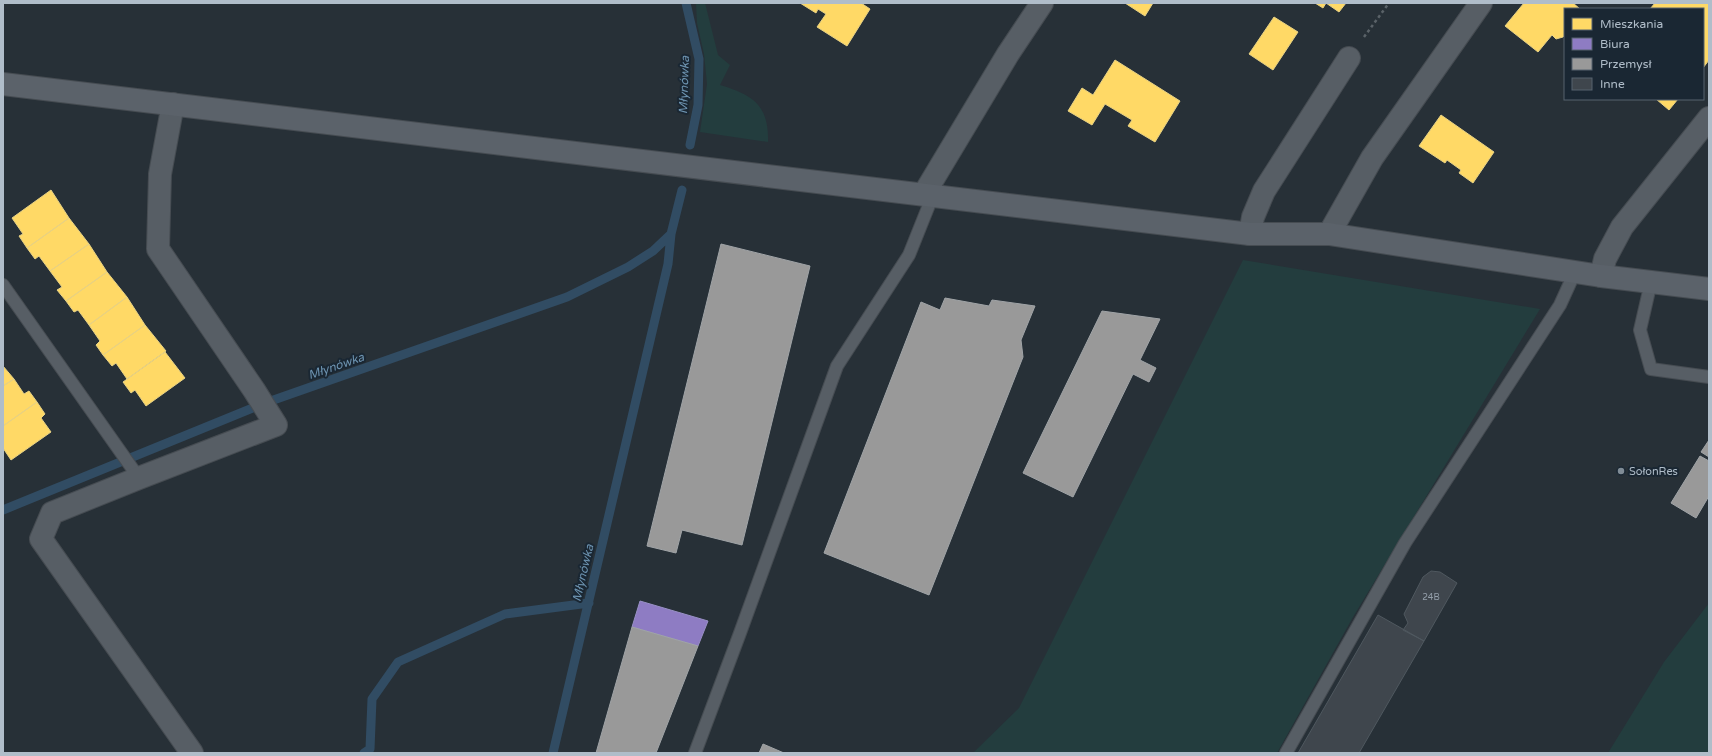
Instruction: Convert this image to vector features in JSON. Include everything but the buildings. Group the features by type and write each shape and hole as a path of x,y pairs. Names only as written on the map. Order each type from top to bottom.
{"street":[{"path":"929,195 1008,54 1042,3"},
{"path":"1329,234 1372,158 1481,3"},
{"path":"1250,234 1252,217 1264,191 1349,58"},
{"path":"3,84 1250,234 1329,234 1601,276 1709,289"},
{"path":"173,104 160,174 158,249 254,390 276,425 52,513 41,539 192,753"},
{"path":"1601,276 1605,259 1622,227 1709,118"}],"lane":[{"path":"695,753 837,366 909,256 929,195"},
{"path":"1286,753 1405,543 1560,305 1575,272"},
{"path":"1651,282 1640,330 1651,369 1709,377"},
{"path":"3,285 139,478"}],"path":[{"path":"1349,58 1388,3"}],"green space":[{"path":"696,3 705,3 718,55 730,65 720,85 742,93 757,103 766,119 768,142 700,132 707,84 704,54 697,23"},
{"path":"1243,260 1540,309 1353,617 1277,753 973,753 1019,708"},
{"path":"1709,603 1709,753 1608,753 1664,662"}],"waterway":[{"name":"Młynówka","path":"686,3 699,59 698,105 690,145"},
{"name":"Młynówka","path":"3,510 265,403 567,297 628,267 653,251 671,234 682,190"},
{"name":"Młynówka","path":"553,753 668,264 671,234"},
{"path":"364,753 370,749 372,699 398,662 505,614 589,603"}],"place":[{"name":"SołonRes","path":"1621,471"}]}
